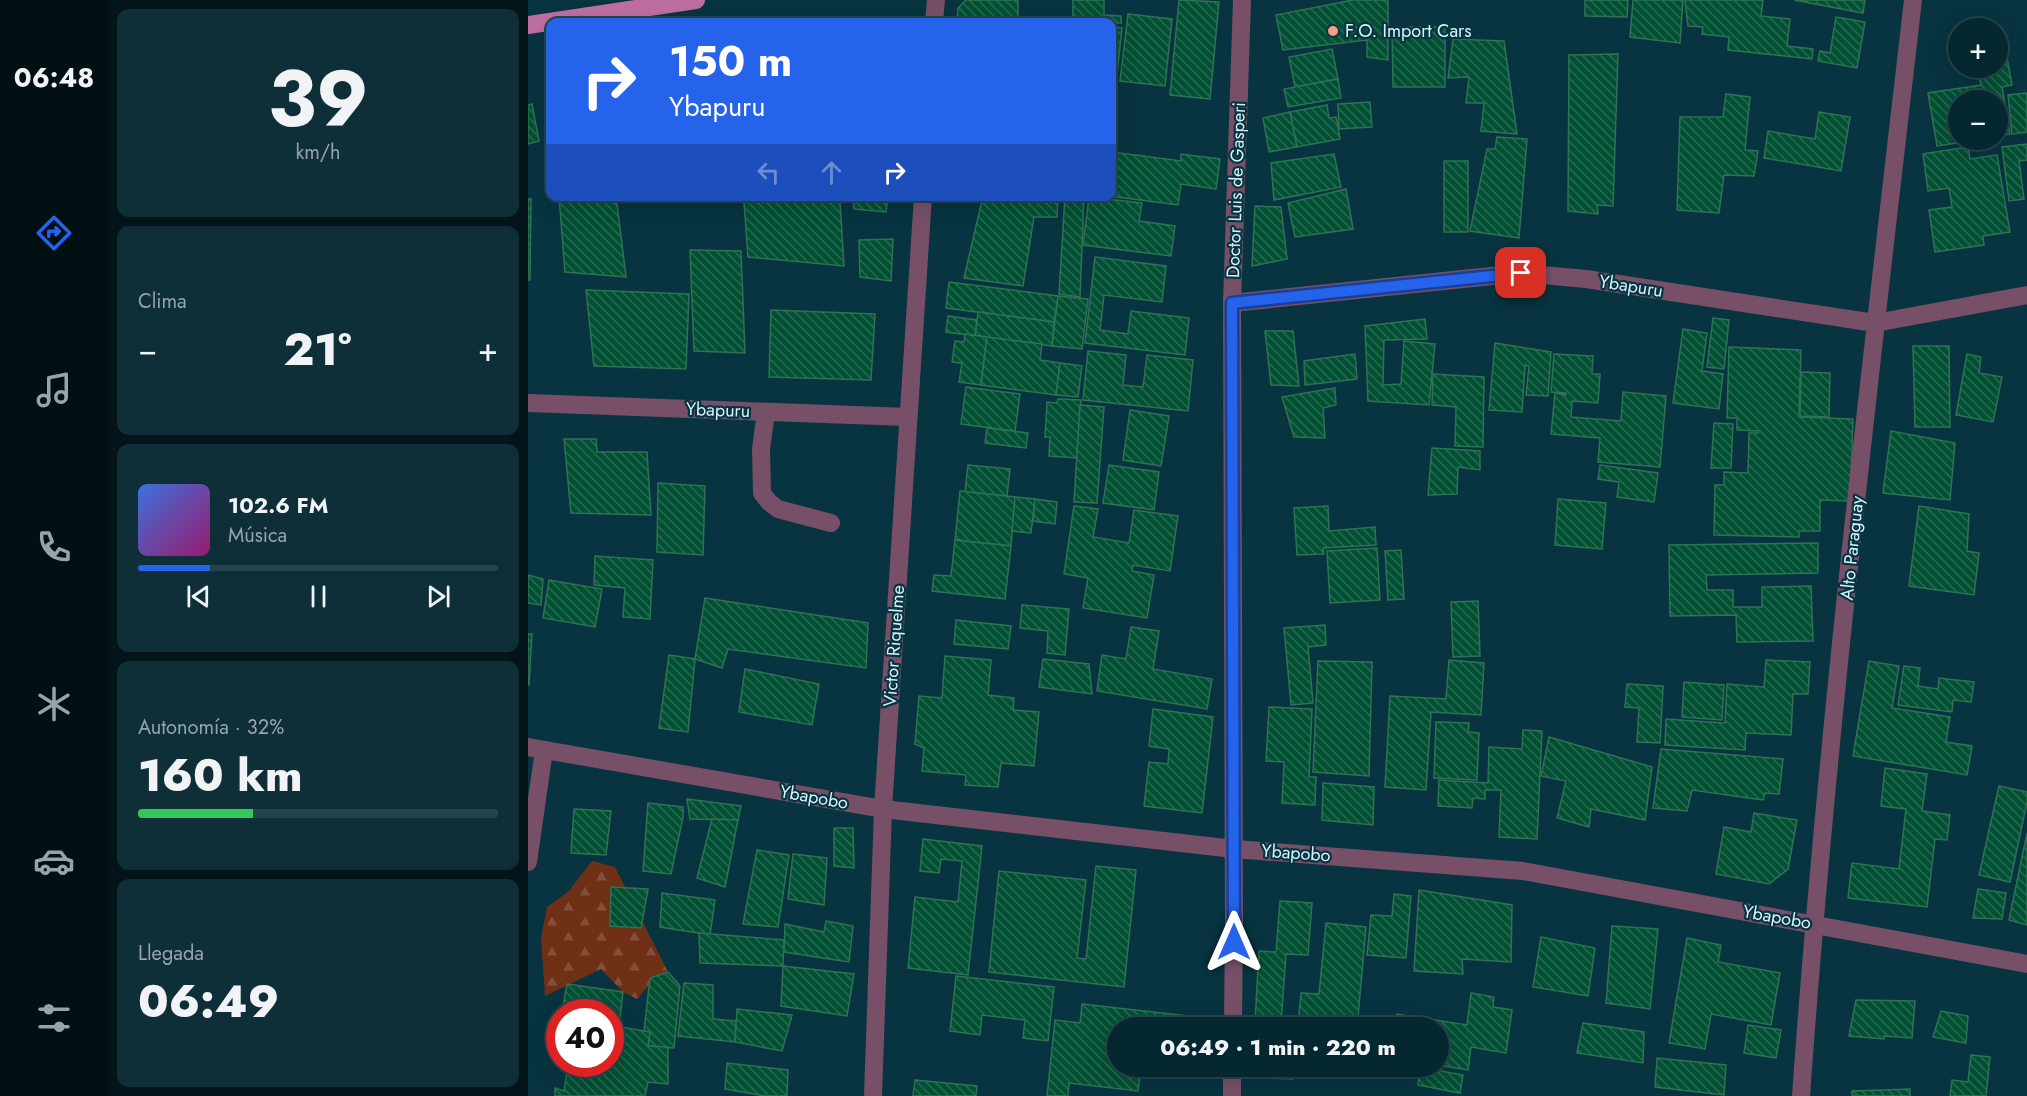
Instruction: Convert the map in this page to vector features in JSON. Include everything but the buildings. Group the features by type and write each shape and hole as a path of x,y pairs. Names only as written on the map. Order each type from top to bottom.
{"main road":[{"path":"575,18 696,0"},
{"path":"528,25 546,22"}],"street":[{"path":"934,18 936,0"},
{"name":"Doctor Luis de Gasperi","path":"1233,1017 1232,303 1242,0"},
{"name":"Alto Paraguay","path":"1801,1096 1814,924 1875,323 1913,0"},
{"name":"Victor Riquelme","path":"873,1096 883,809 923,201"},
{"name":"Ybapuru","path":"1232,303 1521,273 1586,279 1875,323 2027,295"},
{"name":"Ybapuru","path":"528,403 908,417"},
{"path":"766,412 761,449 762,493 778,509 831,523"},
{"path":"528,862 536,749"},
{"name":"Ybapobo","path":"536,749 883,809 1234,849 1523,871 2027,964"},
{"path":"1232,1077 1232,1096"}],"green space":[{"path":"592,861 615,867 668,972 649,985 637,999 623,992 601,969 545,996 541,938 547,907 568,892"}],"place":[{"name":"F.O. Import Cars","path":"1333,31"}],"route":[{"path":"1234,942 1232,303 1521,273"}]}
